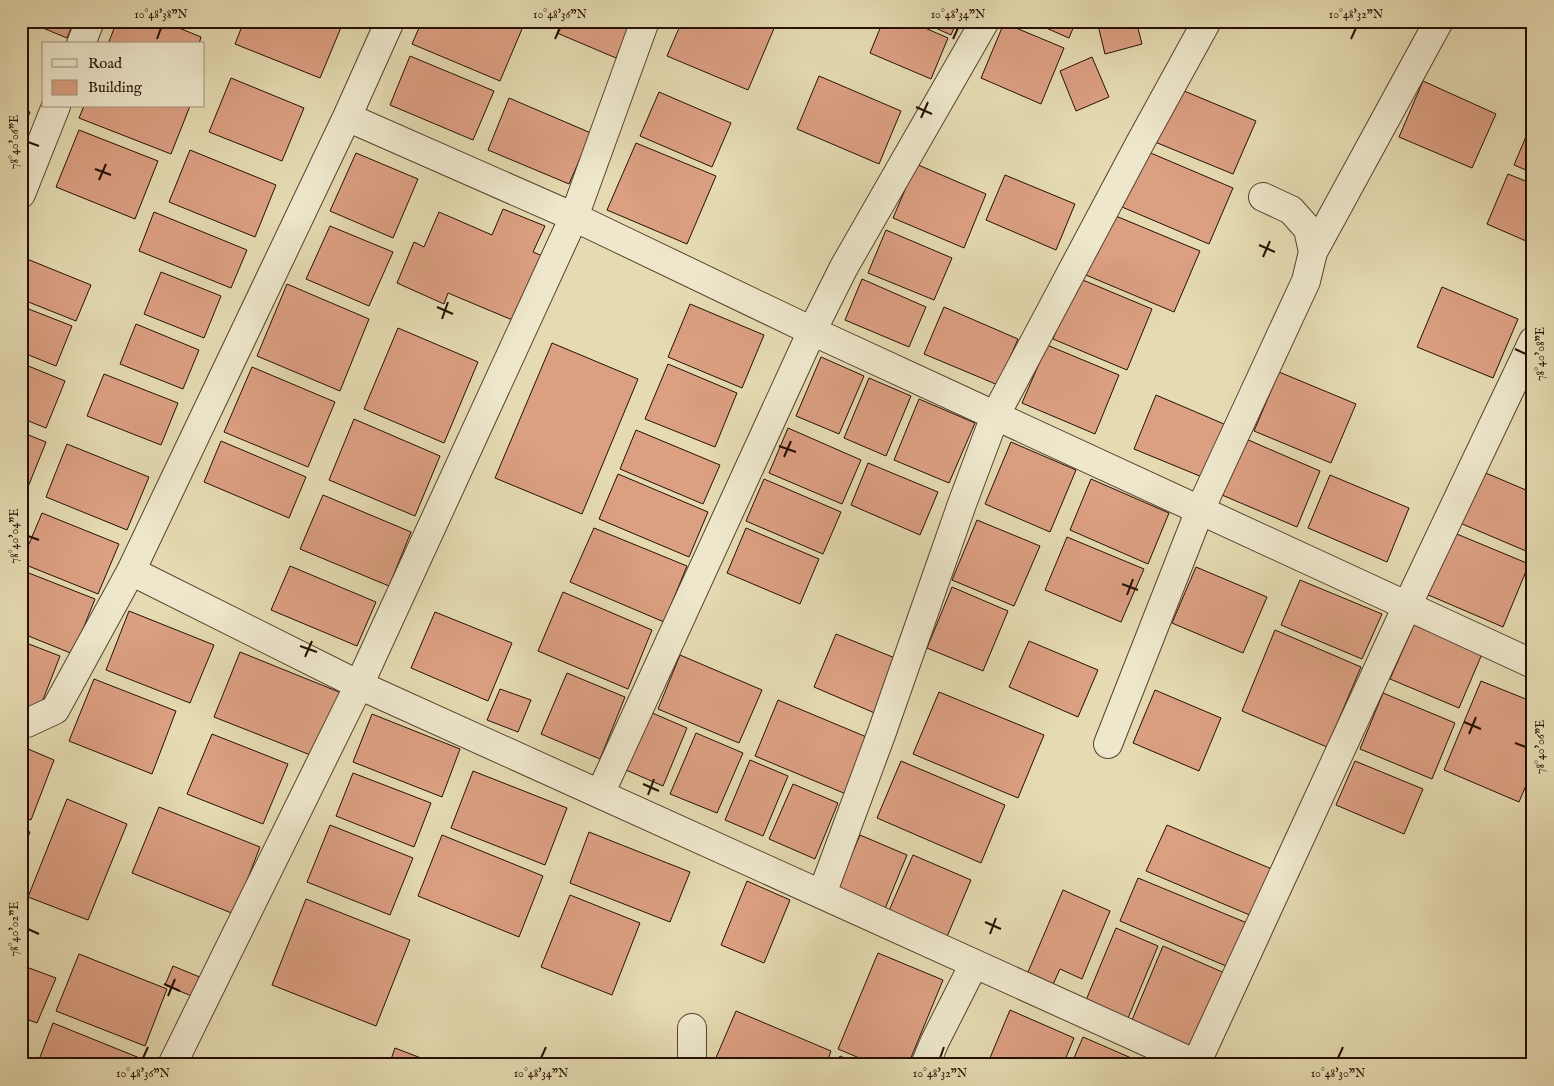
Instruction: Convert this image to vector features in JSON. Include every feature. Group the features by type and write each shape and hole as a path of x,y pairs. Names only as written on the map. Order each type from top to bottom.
{"street":[{"path":"82,42 90,21"},
{"path":"21,721 28,723 55,710 131,571 347,117 390,21"},
{"path":"172,1065 359,685 574,217 645,21"},
{"path":"600,794 812,331 844,267 985,21"},
{"path":"822,894 995,416 1207,21"},
{"path":"1108,744 1200,510 1306,281 1313,252 1439,21"},
{"path":"21,194 55,108"},
{"path":"347,117 574,217 812,331 1533,664"},
{"path":"1263,197 1291,210 1308,229 1313,252"},
{"path":"131,571 359,685 1196,1064 1407,606 1533,341"},
{"path":"926,1065 935,1041 974,964"},
{"path":"692,1028 692,1065"}],"building":[{"path":"26,21 74,21 67,38"},
{"path":"117,21 162,21 201,37 200,42 109,42"},
{"path":"244,21 332,21 342,25 320,78 235,44"},
{"path":"422,21 505,21 522,29 500,81 412,44"},
{"path":"562,21 632,21 616,58 557,33"},
{"path":"682,21 762,21 775,26 748,90 667,56"},
{"path":"883,21 909,21 948,38 931,79 870,53"},
{"path":"920,21 957,21 951,35"},
{"path":"1030,21 1076,21 1069,38"},
{"path":"1097,21 1136,21 1142,44 1105,54"},
{"path":"1004,23 1064,48 1041,104 981,78"},
{"path":"410,56 494,91 473,140 390,105"},
{"path":"1092,57 1109,97 1076,111 1060,71"},
{"path":"819,76 901,111 879,164 797,129"},
{"path":"231,78 304,108 282,161 209,132"},
{"path":"1423,81 1496,114 1472,168 1399,137"},
{"path":"1177,88 1256,121 1233,174 1155,142"},
{"path":"659,92 731,123 712,167 640,136"},
{"path":"509,98 591,133 569,184 488,150"},
{"path":"21,108 30,112 21,134"},
{"path":"83,108 189,108 171,154 79,118"},
{"path":"1533,120 1533,173 1514,165"},
{"path":"79,130 158,161 135,219 56,187"},
{"path":"636,143 716,176 687,244 607,210"},
{"path":"190,150 276,185 255,237 169,202"},
{"path":"1146,151 1233,188 1209,244 1122,207"},
{"path":"356,153 418,179 393,238 330,211"},
{"path":"916,164 986,194 964,248 893,218"},
{"path":"1508,174 1533,184 1533,244 1487,224"},
{"path":"1005,175 1075,204 1056,250 986,220"},
{"path":"503,209 545,226 533,252 545,257 517,322 448,293 444,304 397,283 414,242 424,247 439,212 492,235"},
{"path":"154,212 247,250 231,288 139,251"},
{"path":"1111,214 1200,251 1174,312 1086,275"},
{"path":"330,226 393,252 369,306 306,279"},
{"path":"886,230 952,258 934,300 868,273"},
{"path":"22,257 91,285 76,321 21,299"},
{"path":"161,272 221,296 204,338 144,314"},
{"path":"1078,278 1152,309 1127,370 1053,339"},
{"path":"862,279 926,307 909,347 845,320"},
{"path":"287,284 369,319 340,391 257,356"},
{"path":"1442,287 1518,319 1493,378 1417,347"},
{"path":"690,304 764,335 742,388 668,357"},
{"path":"21,306 72,326 56,366 21,352"},
{"path":"944,307 1018,339 998,385 924,354"},
{"path":"136,324 199,350 183,389 120,364"},
{"path":"398,328 478,362 444,443 364,409"},
{"path":"552,343 638,379 582,514 495,478"},
{"path":"1047,345 1119,375 1095,434 1022,403"},
{"path":"821,357 864,376 839,434 796,416"},
{"path":"21,363 65,381 46,428 21,418"},
{"path":"668,364 737,393 715,447 645,419"},
{"path":"252,367 335,402 308,467 224,432"},
{"path":"1279,372 1356,404 1331,463 1254,431"},
{"path":"104,374 178,403 161,445 87,416"},
{"path":"869,378 911,396 886,456 844,438"},
{"path":"1156,395 1224,424 1202,477 1134,449"},
{"path":"919,399 975,423 949,483 894,460"},
{"path":"354,419 440,456 415,516 329,480"},
{"path":"788,428 861,460 842,504 769,473"},
{"path":"636,430 720,465 703,504 620,469"},
{"path":"21,432 46,442 24,497 21,496"},
{"path":"1246,439 1320,471 1297,527 1222,495"},
{"path":"221,441 306,477 289,518 204,482"},
{"path":"1011,442 1076,470 1050,532 985,504"},
{"path":"67,444 149,477 127,530 46,497"},
{"path":"868,463 938,492 920,535 851,505"},
{"path":"1481,471 1533,493 1533,554 1460,523"},
{"path":"618,474 708,512 689,557 599,519"},
{"path":"1330,475 1409,508 1387,562 1308,528"},
{"path":"764,479 841,512 823,554 746,521"},
{"path":"1091,479 1169,513 1148,564 1070,530"},
{"path":"323,495 411,532 389,586 300,549"},
{"path":"42,513 119,544 98,594 21,563"},
{"path":"977,520 1040,546 1014,606 952,580"},
{"path":"594,528 687,566 664,622 570,582"},
{"path":"746,528 819,559 800,604 727,573"},
{"path":"1452,532 1529,564 1503,627 1426,594"},
{"path":"1067,537 1144,569 1121,622 1045,590"},
{"path":"290,566 376,602 357,646 271,610"},
{"path":"1196,567 1267,597 1243,653 1172,623"},
{"path":"21,570 95,599 73,654 21,633"},
{"path":"1300,580 1382,614 1362,659 1281,625"},
{"path":"952,587 1008,611 983,671 927,648"},
{"path":"563,592 652,630 628,689 538,651"},
{"path":"129,611 214,645 190,703 106,670"},
{"path":"435,612 512,643 488,701 411,668"},
{"path":"1414,625 1482,654 1459,708 1390,679"},
{"path":"1275,630 1361,667 1327,747 1242,711"},
{"path":"836,634 900,660 877,714 814,687"},
{"path":"21,641 60,656 39,710 21,703"},
{"path":"1029,641 1098,670 1078,717 1009,687"},
{"path":"240,652 344,694 318,758 214,717"},
{"path":"680,655 762,690 739,743 658,709"},
{"path":"567,673 625,697 600,759 541,734"},
{"path":"94,679 176,711 152,774 69,741"},
{"path":"1481,681 1533,702 1533,769 1519,802 1444,770"},
{"path":"500,689 531,700 518,732 487,720"},
{"path":"1155,690 1221,718 1199,771 1133,743"},
{"path":"939,692 1044,735 1018,798 913,754"},
{"path":"1383,693 1455,723 1432,779 1360,749"},
{"path":"778,700 869,738 846,794 755,756"},
{"path":"650,712 687,728 663,786 626,770"},
{"path":"372,714 460,749 442,797 353,762"},
{"path":"696,733 743,753 717,813 670,794"},
{"path":"212,734 288,764 263,824 187,794"},
{"path":"21,746 54,760 31,820 21,816"},
{"path":"750,760 788,776 763,836 725,820"},
{"path":"901,761 1005,805 981,863 877,818"},
{"path":"1355,761 1423,789 1404,834 1336,805"},
{"path":"473,771 567,808 545,865 451,828"},
{"path":"353,773 431,803 414,847 336,816"},
{"path":"793,784 838,803 815,859 769,839"},
{"path":"67,799 127,824 88,920 28,897"},
{"path":"159,807 260,847 234,914 132,873"},
{"path":"330,825 413,858 390,915 307,882"},
{"path":"1167,825 1279,872 1259,919 1146,871"},
{"path":"21,828 30,832 21,855"},
{"path":"589,832 690,872 670,922 570,883"},
{"path":"442,835 543,876 519,937 418,896"},
{"path":"860,835 907,855 884,911 836,891"},
{"path":"913,855 971,880 946,939 888,913"},
{"path":"1138,878 1252,925 1233,969 1120,921"},
{"path":"747,881 790,900 764,963 721,945"},
{"path":"1063,890 1110,911 1082,979 1060,969 1051,989 1025,979"},
{"path":"570,895 640,923 612,995 541,967"},
{"path":"306,899 410,940 376,1026 272,985"},
{"path":"1116,928 1158,946 1126,1023 1084,1005"},
{"path":"1163,946 1229,975 1195,1055 1129,1027"},
{"path":"878,953 943,980 908,1065 876,1065 838,1049"},
{"path":"79,954 167,989 145,1046 56,1011"},
{"path":"21,965 56,978 37,1023 21,1017"},
{"path":"173,966 202,978 194,997 165,985"},
{"path":"1010,1010 1074,1038 1063,1065 987,1065"},
{"path":"736,1011 831,1051 826,1065 727,1065 715,1060"},
{"path":"53,1023 157,1065 37,1065"},
{"path":"1083,1037 1145,1064 1145,1065 1071,1065"},
{"path":"395,1048 434,1063 433,1065 389,1065"},
{"path":"840,1056 860,1065 836,1065"}]}
